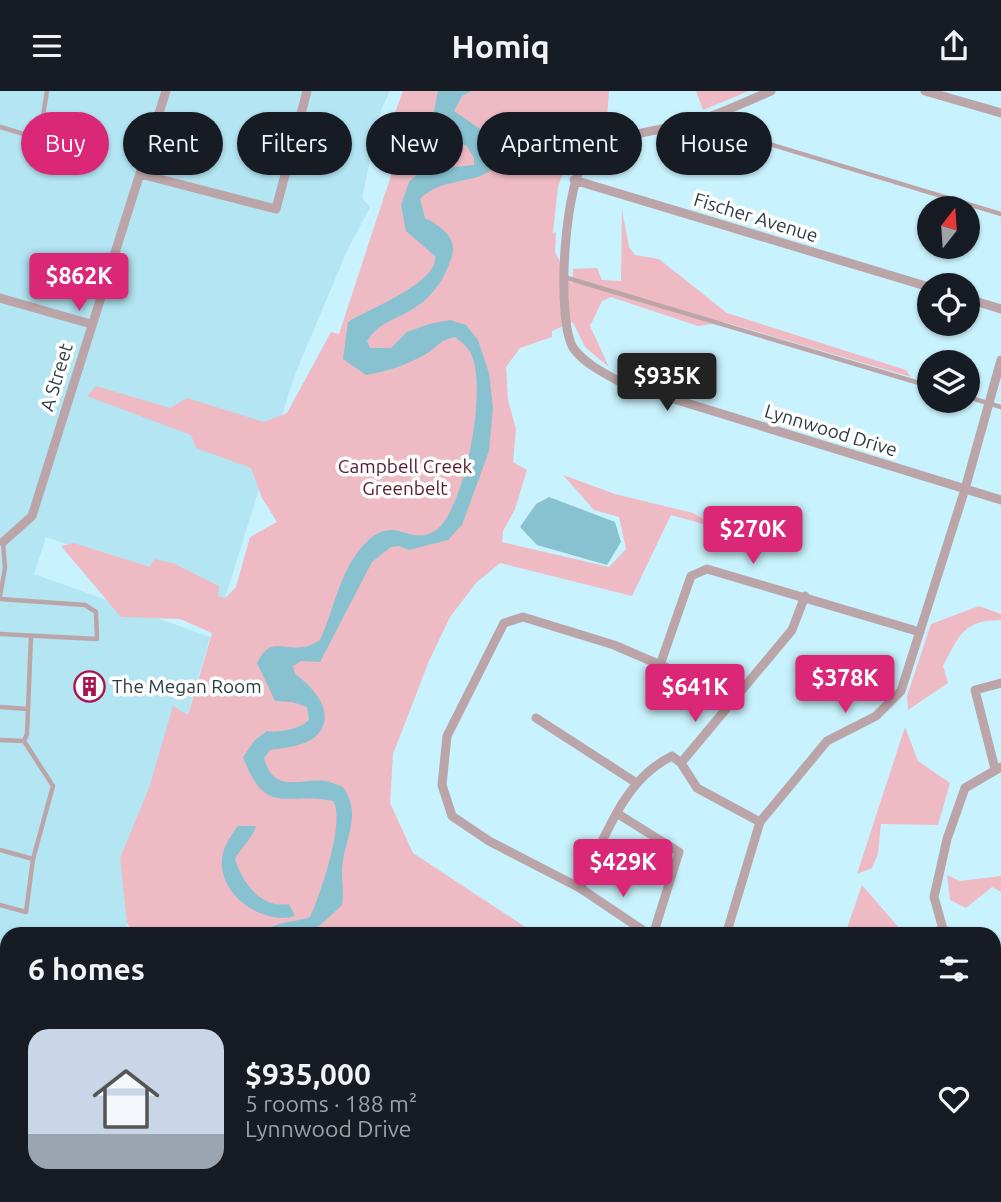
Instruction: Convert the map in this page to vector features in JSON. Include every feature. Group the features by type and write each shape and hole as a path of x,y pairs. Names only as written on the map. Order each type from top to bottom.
{"street":[{"name":"A Street","path":"159,112 166,91"},
{"path":"144,175 276,209 307,91"},
{"path":"718,112 771,91"},
{"path":"925,91 1001,113"},
{"name":"Lynnwood Drive","path":"656,131 623,139 590,153 579,164 573,180 564,277 565,322 574,349 593,366 622,383 1001,500"},
{"name":"A Street","path":"3,542 32,516 140,175"},
{"name":"Fischer Avenue","path":"573,180 917,283"},
{"path":"0,298 91,324"},
{"path":"980,303 1001,309"},
{"path":"728,927 760,822 827,741 876,716 901,691 965,489 1001,359"},
{"path":"660,666 691,576 706,569 920,632"},
{"path":"681,763 792,630 805,596"},
{"path":"639,927 580,888 489,841 452,817 442,785 447,736 504,623 523,617 614,645 723,692 734,700"},
{"path":"942,927 934,897 947,839 965,788 998,768 975,690 1001,683"},
{"path":"536,718 635,782"},
{"path":"580,888 635,782 653,765 672,756 681,763 697,788 760,822"},
{"path":"618,814 679,852 654,927"}],"lane":[{"path":"0,127 27,135 41,128 47,91"},
{"path":"772,144 1001,214"},
{"path":"564,277 917,382"},
{"path":"980,401 1001,407"},
{"path":"0,634 97,639 96,612 85,605 0,597 5,568 3,542"},
{"path":"0,905 26,912 33,859 52,786 24,741 31,636"},
{"path":"0,708 28,709"},
{"path":"0,740 24,741"},
{"path":"0,850 33,859"}],"shaded area":[{"path":"0,91 390,91 381,112 366,112 367,175 362,198 370,207 346,253 294,377 225,598 46,537 34,574 210,637 126,927 0,927"},
{"path":"438,91 472,91 462,96 454,111 434,112"},
{"path":"463,117 477,127 477,175 483,175 445,185 420,199 425,218 443,229 453,245 444,276 428,297 380,327 367,341 370,348 391,348 407,332 429,324 450,320 466,325 478,340 489,373 493,408 489,451 462,525 448,540 409,550 399,546 391,547 372,562 320,662 301,661 293,666 295,674 320,700 325,717 323,726 314,738 296,746 270,750 264,758 274,777 281,781 326,781 343,787 349,798 352,819 343,861 342,905 317,927 272,927 310,917 330,858 336,811 333,801 269,795 252,776 243,757 255,740 267,731 290,730 309,720 307,707 292,702 275,701 257,663 271,647 305,647 320,640 347,569 372,537 382,531 391,530 415,535 433,532 445,521 455,501 471,447 475,418 475,368 469,350 455,337 412,361 366,375 343,359 348,322 415,285 433,266 435,256 406,231 401,205 409,182 417,175 463,175 463,166 474,165 474,158 463,144"},
{"path":"549,497 615,522 621,542 607,565 537,545 520,527 536,504"},
{"path":"238,826 256,826 235,859 242,876 261,898 289,904 295,916 283,918 257,912 235,896 228,885 222,860 227,842"}],"green space":[{"name":"Campbell Creek Greenbelt","path":"403,91 609,91 607,112 477,112 477,175 562,175 558,187 553,233 556,232 555,252 572,285 573,269 597,268 602,280 621,281 622,210 629,247 635,255 659,259 727,313 906,370 911,377 724,322 698,326 611,297 602,301 590,326 609,367 585,347 573,322 552,331 552,337 520,348 506,367 508,400 516,429 513,462 527,470 515,509 503,531 502,542 609,567 626,549 619,517 594,510 563,475 615,494 693,513 718,528 671,515 632,596 500,563 476,583 450,617 429,661 393,754 390,803 413,853 525,927 129,927 120,858 149,788 173,706 188,715 212,633 180,619 121,617 61,546 74,543 150,567 154,559 173,563 219,586 218,596 225,598 236,587 250,537 277,522 262,498 251,468 196,448 191,435 87,396 96,386 170,408 187,398 264,422 287,413 331,332 339,334 391,175 463,175 463,112 395,112"},
{"path":"696,91 749,91 703,110"},
{"path":"979,606 1001,614 1001,620 978,623 964,632 943,666 948,683 908,710 907,696 931,624"},
{"path":"905,727 918,761 950,783 938,825 881,824 878,854 872,868 857,874"},
{"path":"947,875 960,881 1001,876 1001,892 992,887 966,908 950,900"},
{"path":"862,885 898,927 847,927"}],"place":[{"name":"The Megan Room","path":"89,686"}]}
